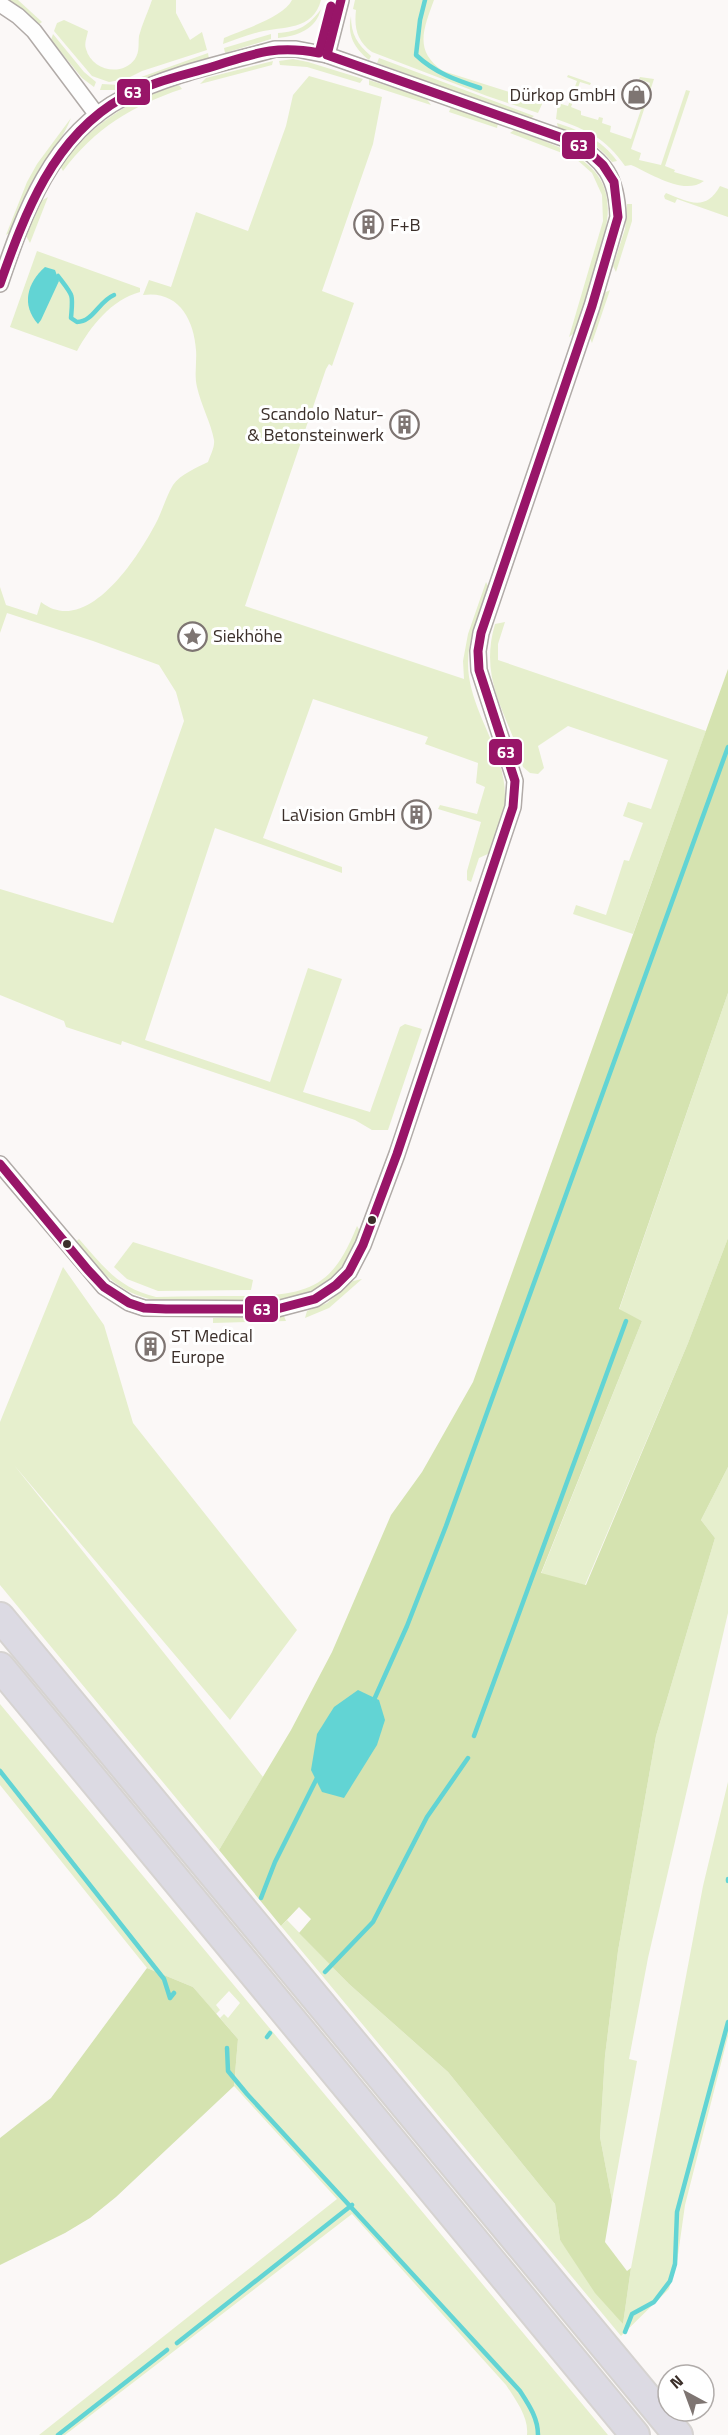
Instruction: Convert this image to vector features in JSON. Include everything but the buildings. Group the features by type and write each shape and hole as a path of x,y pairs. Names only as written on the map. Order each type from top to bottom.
{"highway":[{"path":"0,1617 678,2435"},
{"path":"0,1667 635,2435"}],"street":[{"path":"323,54 333,0"},
{"path":"323,54 341,0"},
{"path":"0,4 34,31 97,115"},
{"path":"0,284 30,205 47,172 70,139 97,115 122,99 151,86 275,49 323,54 571,141 596,158 614,182 618,217 592,306 481,633 478,651 479,670 515,781 513,807 397,1154 356,1262 336,1285 315,1299 277,1308 144,1308 129,1303 104,1287 0,1164"}],"green space":[{"path":"8,0 18,0 42,22 38,25"},
{"path":"152,0 176,0 176,13 190,40 202,32 207,50 142,71 126,79 109,82 92,76 54,31 57,23 64,20 88,31 85,47 94,62 108,69 123,68 137,56 139,36"},
{"path":"292,0 321,0 317,10 304,22 259,32 223,44 224,38 281,12"},
{"path":"355,0 434,0 425,29 424,47 434,63 443,71 538,101 542,89 548,91 538,113 372,52 358,34 356,10 353,9"},
{"path":"321,9 315,22 305,30 278,38 278,33 292,31 308,23"},
{"path":"351,16 354,33 359,43 371,56 369,60 359,51 353,41 350,29"},
{"path":"53,34 84,72 96,82 94,87 82,78 51,40"},
{"path":"271,34 271,39 225,53 224,48"},
{"path":"208,53 209,59 145,80 123,90 100,90 102,84 119,85"},
{"path":"379,58 534,116 530,119 377,63"},
{"path":"293,59 363,79 360,83 307,67 280,65 279,61"},
{"path":"273,61 272,65 200,84 206,78"},
{"path":"568,75 591,83 590,85 580,82 571,107 581,111 581,115 598,120 599,117 603,118 602,123 611,126 610,132 631,139 650,83 639,79 640,77 654,79 631,149 641,153 639,160 661,165 686,90 690,91 665,166 675,170 674,172 704,181 696,185 678,185 631,165 625,166 611,148 595,136 556,119 558,103 568,106 577,81 567,77"},
{"path":"309,76 382,97 373,144 322,291 354,303 332,366 329,364 326,369 245,606 464,679 463,661 468,634 486,582 489,588 472,634 468,663 474,698 500,765 504,782 505,806 490,853 479,858 471,882 467,880 467,871 481,822 438,809 440,805 477,814 485,787 476,783 478,763 425,744 428,737 313,699 263,838 342,867 342,873 215,828 145,1040 270,1082 308,968 342,979 303,1092 370,1112 400,1027 405,1024 422,1029 388,1130 372,1130 355,1120 122,1041 121,1045 66,1027 64,1021 0,995 0,889 113,923 184,721 176,692 159,665 7,613 0,633 0,587 6,605 37,615 41,602 59,610 77,609 94,601 111,587 139,552 176,481 184,474 208,462 214,440 197,387 196,350 192,328 188,318 175,302 166,297 143,295 149,280 171,287 196,212 248,231 286,126 293,95"},
{"path":"369,80 426,98 431,105 369,85"},
{"path":"179,85 182,89 131,111 101,131 63,171 60,166 72,151 112,115 144,98"},
{"path":"451,107 498,123 497,128 449,112"},
{"path":"71,118 32,182 13,231 6,235 27,182 37,164"},
{"path":"557,123 590,137 611,153 617,161 612,162 588,140 558,128"},
{"path":"514,130 571,153 586,163 598,176 606,191 608,211 604,235 577,331 569,337 603,221 602,195 592,173 575,158 510,133"},
{"path":"720,186 728,189 728,217 677,199 675,203 665,199 664,196 666,193 689,202 703,202 715,194"},
{"path":"48,197 30,243 26,236 41,201"},
{"path":"627,204 632,204 632,221 616,272 613,266 625,229"},
{"path":"37,251 140,288 140,292 120,301 103,315 77,351 10,327"},
{"path":"610,290 592,343 589,336 604,293"},
{"path":"505,622 498,644 498,660 706,731 633,934 573,914 576,905 606,915 624,860 629,861 643,823 623,816 628,802 651,809 668,760 568,726 538,746 544,768 538,774 530,773 523,767 497,697 490,663 495,624"},
{"path":"728,669 728,993 619,1309 642,1321 541,1573 586,1585 688,1343 728,1238 728,1467 701,1520 715,1538 656,1736 618,1951 605,2056 600,2137 612,2200 605,2242 627,2271 631,2268 623,2324 595,2293 560,2240 555,2204 448,2072 349,1984 299,1933 311,1919 299,1907 281,1926 219,1850 291,1730 332,1652 391,1515 422,1472 473,1382"},
{"path":"728,993 728,1238 688,1343 585,1585 541,1574 642,1321 619,1310"},
{"path":"357,1226 360,1231 351,1252 329,1281 302,1295 266,1300 165,1302 149,1299 136,1295 114,1282 74,1243 79,1239 121,1282 156,1297 285,1294 315,1284 327,1276 348,1247"},
{"path":"133,1242 253,1280 251,1290 158,1291 127,1279 114,1267"},
{"path":"63,1267 104,1325 133,1423 297,1630 230,1720 14,1465 263,1777 219,1850 0,1585 0,1422"},
{"path":"362,1279 329,1308 305,1318 307,1311 327,1303 353,1281"},
{"path":"284,1316 286,1321 213,1323 213,1318"},
{"path":"728,1467 728,1613 648,1958 629,2059 637,2061 612,2200 600,2137 605,2056 618,1951 656,1736 715,1538 701,1520"},
{"path":"0,1704 608,2435 527,2435 524,2415 506,2385 352,2214 65,2435 39,2435 337,2199 234,2086 238,2039 220,2018 224,2014 228,2018 240,2003 229,1991 216,2005 220,2010 216,2014 193,1987 147,1968 0,1785"},
{"path":"728,1782 728,2036 685,2205 677,2262 669,2289 621,2336 281,1926 287,1920 349,1984 448,2072 555,2204 560,2240 623,2324 631,2268 703,1886"},
{"path":"147,1968 193,1987 238,2039 234,2086 116,2197 90,2218 0,2265 0,2138 51,2098"}],"water":[{"path":"45,267 55,270 59,281 38,324 29,309 28,294 34,280"},
{"path":"358,1690 379,1700 385,1720 377,1745 344,1798 322,1792 311,1770 317,1734 334,1707"}],"waterway":[{"path":"425,0 416,55 438,71 480,88"},
{"path":"58,276 71,296 71,318 77,322 87,319 114,295"},
{"path":"373,1702 407,1626 446,1526 728,747"},
{"path":"474,1736 626,1321"},
{"path":"325,1972 373,1922 427,1817 468,1758"},
{"path":"0,1771 164,1979 170,1998 174,1993"},
{"path":"261,1898 275,1862 318,1776"},
{"path":"625,2332 632,2314 654,2302 670,2281 675,2264 677,2212 728,2022"},
{"path":"267,2037 270,2033"},
{"path":"227,2048 228,2071 520,2391 535,2417 538,2435"},
{"path":"177,2343 352,2205"},
{"path":"58,2435 167,2350"}],"transit line":[{"name":"63","path":"0,1164 88,1270 104,1287 129,1303 144,1308 166,1309 277,1309 315,1299 336,1285 349,1272 363,1245 397,1154 513,807 515,781 479,670 478,651 481,633 592,306 618,217 614,182 603,165 588,151 571,141 327,55 341,0"},
{"name":"63","path":"0,284 20,230 44,179 77,134 98,114 142,88 250,55 275,50 319,53 331,6"}],"place":[{"name":"Dürkop GmbH","path":"637,95"},
{"name":"F+B","path":"369,225"},
{"name":"Scandolo Natur- & Betonsteinwerk","path":"405,424"},
{"name":"Siekhöhe","path":"192,636"},
{"name":"LaVision GmbH","path":"417,815"},
{"name":"ST Medical Europe","path":"150,1346"}]}
